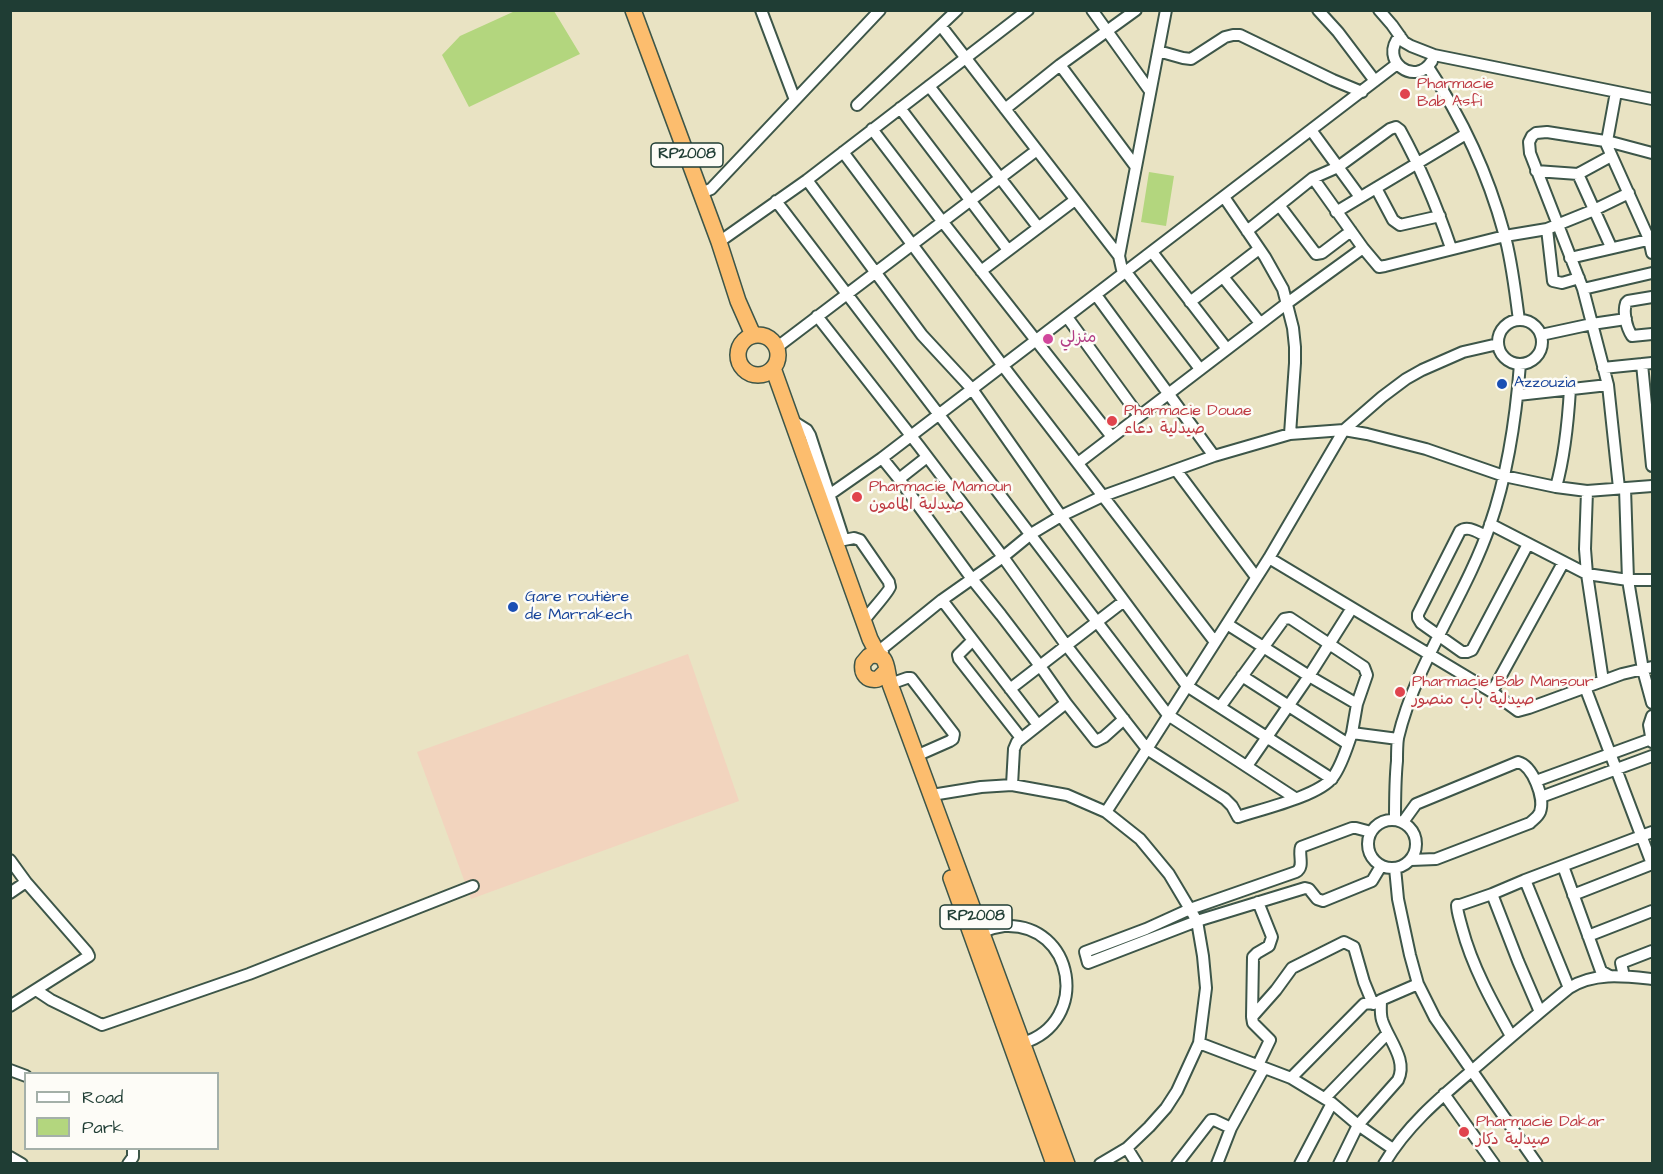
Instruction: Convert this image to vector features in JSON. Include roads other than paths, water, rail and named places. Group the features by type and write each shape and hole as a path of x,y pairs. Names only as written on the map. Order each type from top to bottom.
{"highway":[{"name":"RP2008","path":"633,10 719,242 738,300 749,337 738,350 740,366 753,375 768,371 777,359 776,348"},
{"path":"749,337 766,337 776,348"},
{"name":"RP2008","path":"768,371 825,496 870,639 982,932 1066,1164"},
{"name":"RP2008","path":"768,371 859,634 863,648 864,675 871,679 882,670"},
{"name":"RP2008","path":"882,670 881,689 1054,1164"}],"street":[{"path":"761,10 795,100"},
{"path":"719,242 807,180 1028,10"},
{"path":"1092,10 1150,91"},
{"path":"1005,109 1060,65 1136,10"},
{"path":"1119,256 1166,10"},
{"path":"1318,10 1338,32 1375,81"},
{"path":"1379,10 1411,46 1434,55 1653,99"},
{"path":"701,193 711,189 878,12"},
{"path":"857,105 957,12"},
{"path":"941,26 1119,256 1124,273 1200,369"},
{"path":"1158,51 1191,59 1225,37 1240,35 1362,92"},
{"path":"1400,36 1394,45 1393,52 1397,64 1403,69 1417,72 1428,67 1434,60 1434,55"},
{"path":"864,621 888,592 890,585 860,540 854,538 844,540 825,496 882,458 1397,64"},
{"path":"1060,65 1136,167"},
{"path":"1428,67 1444,90 1484,172 1505,236 1519,320"},
{"path":"929,86 1038,227"},
{"path":"1616,92 1606,141 1651,239 1653,253"},
{"path":"900,108 1008,249"},
{"path":"1247,231 1313,178 1338,167 1396,127 1418,162 1451,248"},
{"path":"872,129 1112,437"},
{"path":"1311,130 1360,197"},
{"path":"1653,153 1606,141 1547,132 1536,133 1529,142 1553,227 1581,284 1608,385 1622,488 1628,580 1648,668 1653,702"},
{"path":"1336,212 1466,134"},
{"path":"776,348 1037,150"},
{"path":"843,152 1003,366 1215,642"},
{"path":"1536,171 1578,174 1611,156"},
{"path":"1578,174 1611,247"},
{"path":"1313,178 1379,267 1451,248 1553,227 1629,193"},
{"path":"807,180 922,335 972,389 1061,516 1187,686 1332,779"},
{"path":"1376,188 1393,220 1400,225 1440,216"},
{"path":"1224,197 1273,270 1283,289 1293,328 1295,347 1290,434"},
{"path":"981,271 1075,200"},
{"path":"776,201 1168,715 1295,798"},
{"path":"1279,205 1314,253 1318,255 1351,231"},
{"path":"1553,227 1553,280 1581,284 1653,273"},
{"path":"1570,258 1651,239"},
{"path":"1077,463 1260,323 1363,248"},
{"path":"1190,302 1259,249"},
{"path":"1152,252 1227,349"},
{"path":"1322,253 1334,269"},
{"path":"1223,277 1260,323"},
{"path":"1096,295 1214,456"},
{"path":"1653,297 1626,303 1625,308 1632,336 1653,334"},
{"path":"817,316 1003,556 1066,645 1147,749 1225,799 1238,817 1295,798 1322,787 1332,779 1350,739 1357,704 1367,675 1366,670 1359,662 1287,617 1263,646 1220,707"},
{"path":"1066,317 1139,416"},
{"path":"1541,335 1626,319"},
{"path":"1519,320 1533,324 1541,335 1541,349 1538,355 1533,360 1520,364 1513,363 1503,356 1498,344 1501,330 1506,324 1519,320"},
{"path":"1106,812 1269,558 1344,430 1382,397 1422,370 1463,352 1498,344"},
{"path":"1603,368 1648,363 1653,465"},
{"path":"1399,821 1398,739 1429,654 1490,524 1513,434 1520,364"},
{"path":"1518,396 1608,385"},
{"path":"1556,487 1563,463 1570,389"},
{"path":"916,756 950,741 954,734 911,678 882,670 885,647 942,600 1031,534 1061,516 1103,496 1214,456 1290,434 1344,430 1405,443 1504,476 1556,487 1587,491 1653,486"},
{"path":"899,479 927,457"},
{"path":"882,458 1096,741 1124,719"},
{"path":"1176,470 1256,578"},
{"path":"1587,491 1585,549 1587,574 1603,681"},
{"path":"1490,524 1587,574 1628,580 1653,580"},
{"path":"1486,536 1468,528 1460,531 1418,614 1421,624 1462,652 1472,650 1528,544"},
{"path":"1269,558 1492,692 1518,711 1622,674 1648,668"},
{"path":"1492,692 1563,563"},
{"path":"942,600 1038,725"},
{"path":"1010,689 1124,601"},
{"path":"1247,766 1309,676 1352,608"},
{"path":"1227,624 1357,704"},
{"path":"972,641 958,655 959,659 1021,738"},
{"path":"1242,676 1288,706 1350,739 1398,739"},
{"path":"1573,895 1652,864 1647,834 1617,769 1585,687"},
{"path":"1012,785 1014,749 1017,742 1066,703"},
{"path":"1536,781 1652,740 1649,725 1653,716"},
{"path":"1541,797 1653,756"},
{"path":"1399,821 1416,804 1518,762 1528,769 1536,781 1541,797 1539,814 1530,823 1436,859 1411,860 1401,867 1381,866 1375,862 1368,848 1371,832 1381,822 1388,819 1399,821 1413,832 1416,839 1416,847 1411,860"},
{"path":"931,797 981,787 1012,785 1067,795 1106,812 1140,839 1169,874 1197,921 1206,988 1199,1043 1177,1091 1149,1127 1127,1148 1100,1164"},
{"path":"1371,832 1356,828 1344,830 1301,846 1299,871 1190,909 1146,929 1085,951 1088,963 1197,921 1307,888 1317,899 1323,901 1372,881 1381,866"},
{"path":"1511,1036 1479,976 1465,940 1456,904 1460,905 1492,894 1647,834"},
{"path":"10,860 88,954 87,958 10,1006"},
{"path":"1563,866 1588,936 1605,973"},
{"path":"1395,868 1398,899 1418,984 1435,1018 1536,1163"},
{"path":"1525,880 1569,988"},
{"path":"10,893 26,882"},
{"path":"36,990 51,1000 102,1025 249,974 473,886"},
{"path":"1492,894 1540,1012"},
{"path":"1221,1163 1231,1128 1261,1066 1270,1040 1252,1023 1253,957 1257,952 1269,946 1272,940 1258,902"},
{"path":"1588,936 1653,911"},
{"path":"982,932 1015,926 1033,932 1048,942 1063,965 1066,974 1066,993 1061,1011 1043,1033 1023,1043"},
{"path":"1252,1017 1292,968 1344,942 1354,946 1364,982 1377,1002 1387,1034 1402,1067 1400,1076 1358,1125 1339,1164"},
{"path":"1384,1164 1419,1117 1569,988 1605,973 1621,963 1653,951"},
{"path":"1621,963 1624,976"},
{"path":"1605,973 1653,979"},
{"path":"1291,1078 1364,1004 1377,1002 1418,984"},
{"path":"1300,1164 1329,1100 1387,1034"},
{"path":"1199,1043 1291,1078 1329,1100 1358,1125 1393,1149"},
{"path":"1444,1094 1494,1164"},
{"path":"1177,1164 1211,1120 1231,1128"},
{"path":"1127,1148 1137,1164"},
{"path":"128,1164 133,1157 134,1150"},
{"path":"10,1157 22,1164"}],"place":[{"name":"Pharmacie Bab Asfi","path":"1405,94"},
{"name":"منزلي","path":"1048,339"},
{"name":"Azzouzia","path":"1502,384"},
{"name":"Pharmacie Douae صيدلية دعاء","path":"1112,421"},
{"name":"Pharmacie Mamoun صيدلية المامون","path":"857,497"},
{"name":"Gare routière de Marrakech","path":"513,607"},
{"name":"Pharmacie Bab Mansour صيدلية باب منصور","path":"1400,692"},
{"name":"Pharmacie Dakar صيدلية دكار","path":"1464,1132"}]}
